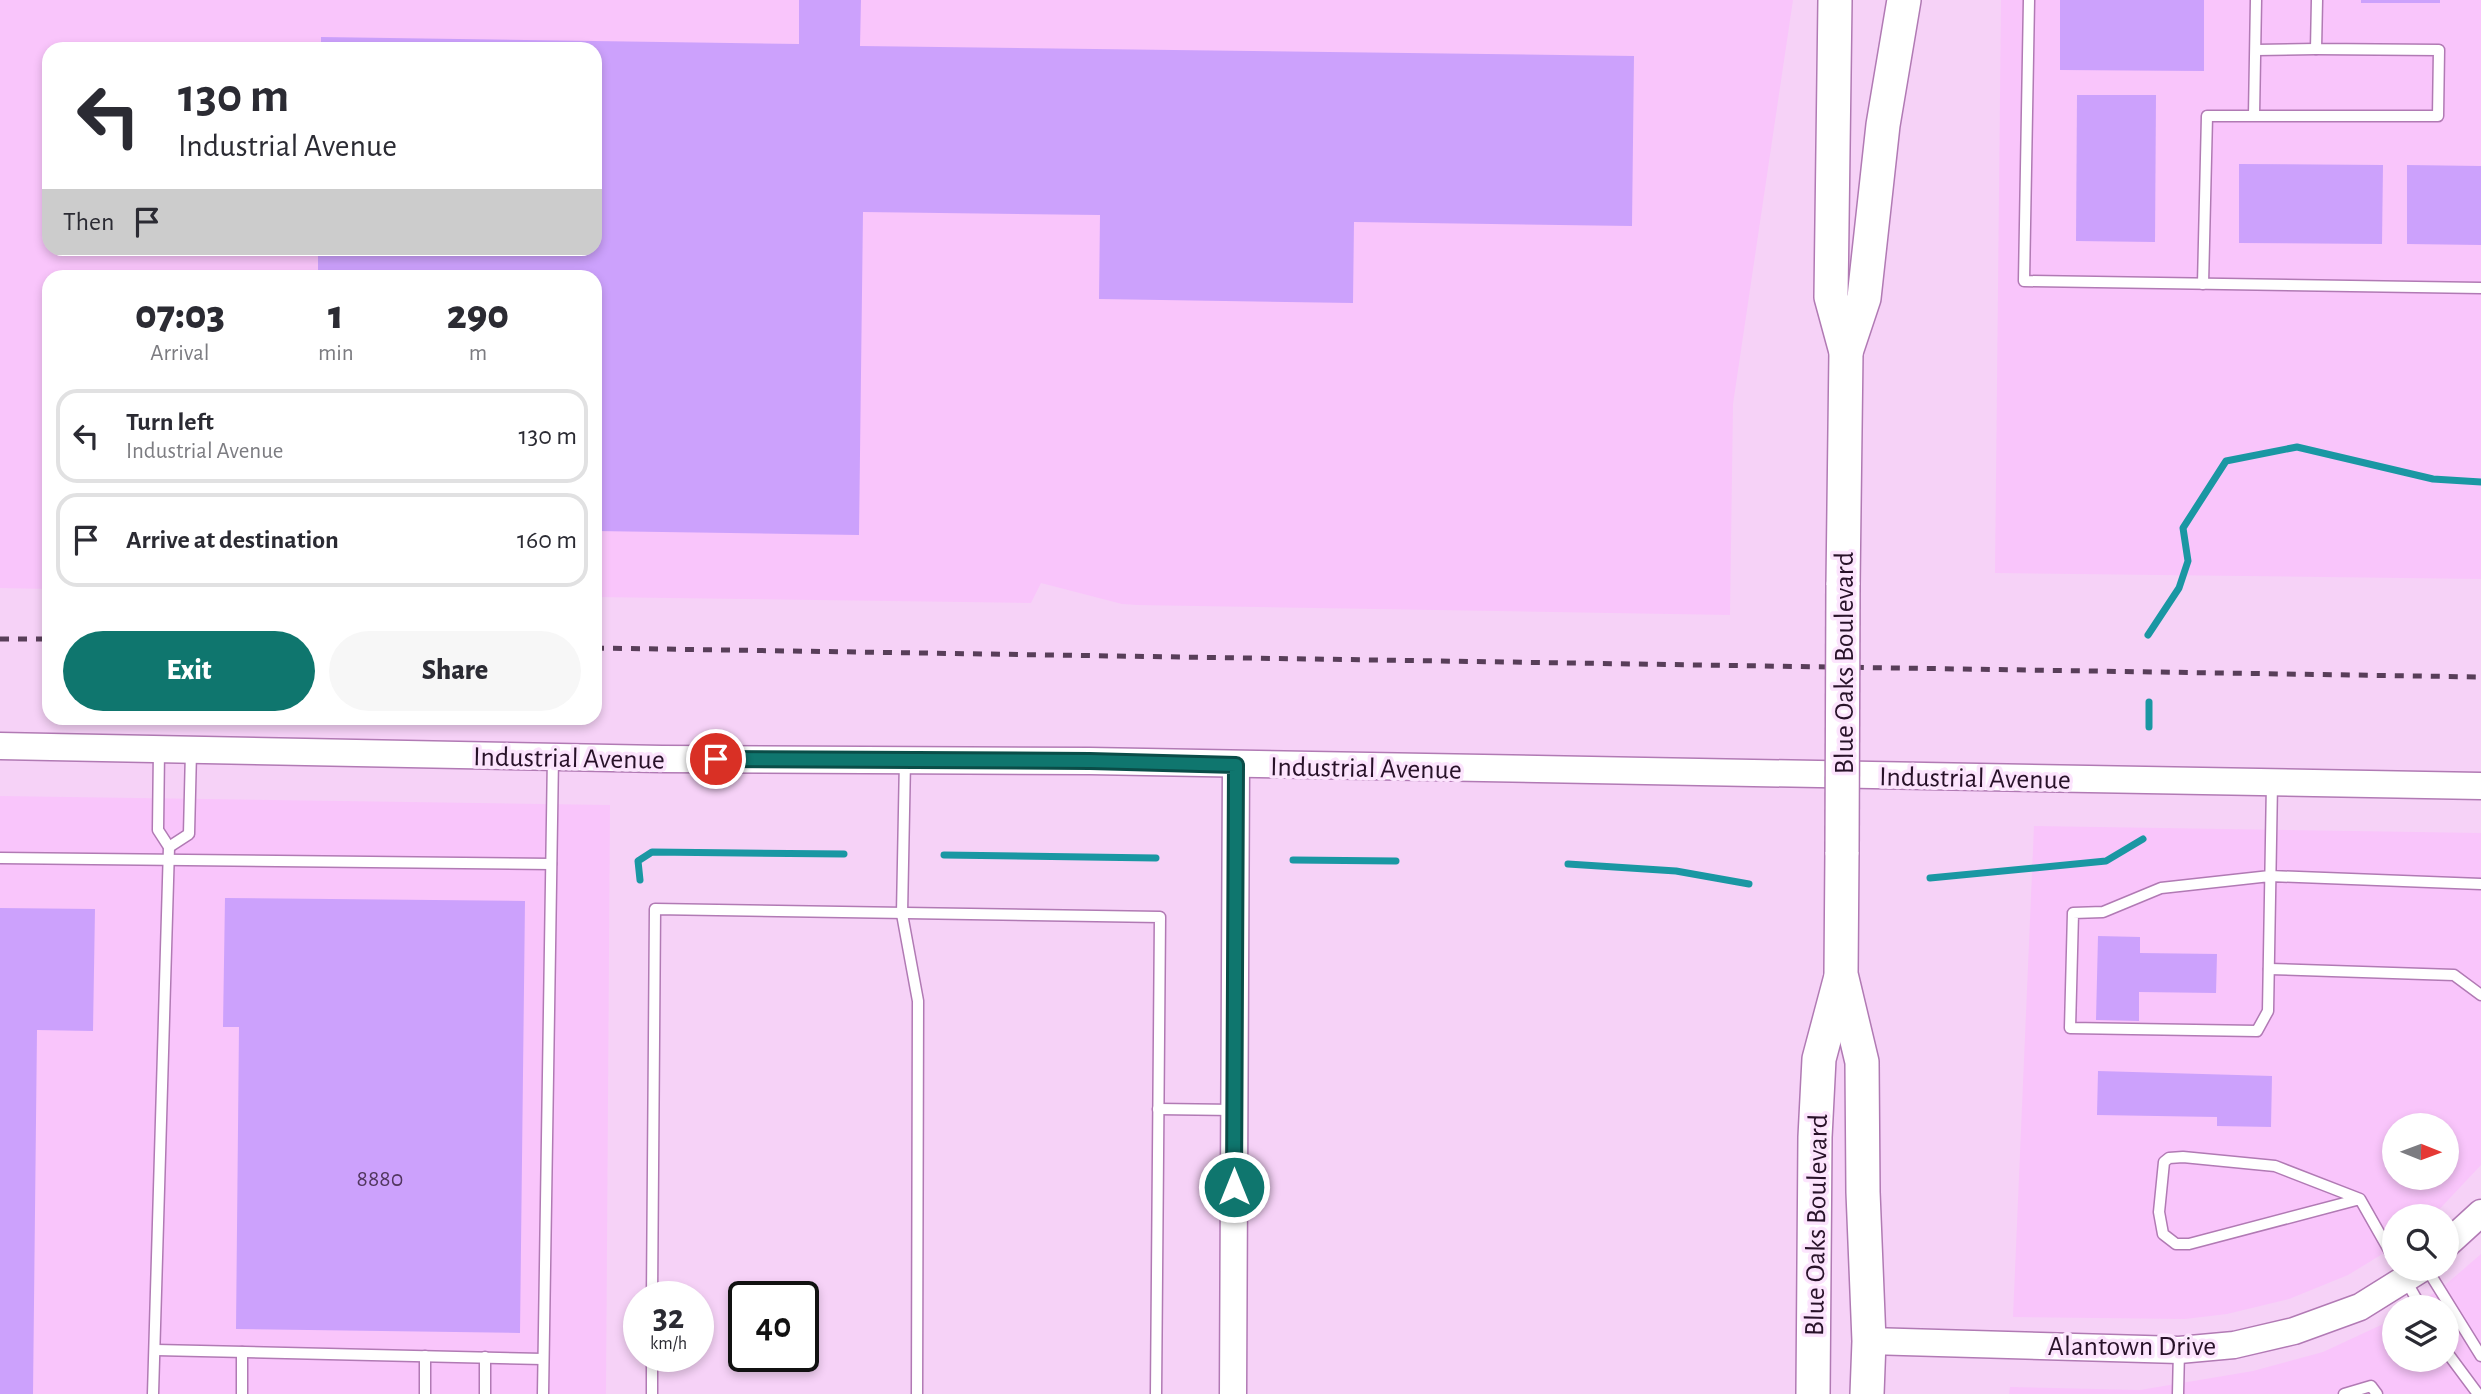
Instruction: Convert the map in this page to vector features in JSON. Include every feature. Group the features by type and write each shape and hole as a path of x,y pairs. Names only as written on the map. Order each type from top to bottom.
{"main road":[{"name":"Blue Oaks Boulevard","path":"1835,0 1831,297 1846,352 1841,974 1862,1062 1863,1192 1869,1341 1867,1394"},
{"name":"Blue Oaks Boulevard","path":"1846,352 1864,298 1880,150 1904,1"},
{"name":"Blue Oaks Boulevard","path":"1813,1394 1815,1138 1819,1059 1841,974"}],"street":[{"name":"Industrial Avenue","path":"0,746 905,761 1090,761 2481,786"},
{"path":"1233,1394 1236,765"},
{"path":"2459,1233 2481,1213"},
{"name":"Alantown Drive","path":"1869,1341 2179,1350 2234,1345 2294,1332 2360,1307 2394,1281"}],"lane":[{"path":"2029,0 2024,281 2481,288"},
{"path":"2254,115 2256,0"},
{"path":"2316,48 2317,0"},
{"path":"2203,284 2207,116 2438,116 2439,50 2256,50"},
{"path":"153,1394 168,853 158,830 159,750"},
{"path":"168,853 189,834 191,751"},
{"path":"543,1394 553,756"},
{"path":"905,761 902,914 918,1001 917,1394"},
{"path":"2272,783 2270,876 2268,1011 2257,1031 2070,1028 2073,913 2103,912 2161,888 2270,876 2481,884"},
{"path":"0,858 168,853 551,864"},
{"path":"652,1281 655,909 1160,917 1156,1394"},
{"path":"2269,969 2454,975 2481,995"},
{"path":"1158,1109 1235,1110"},
{"path":"2360,1199 2189,1244 2176,1244 2163,1234 2159,1212 2164,1162 2169,1158 2183,1157 2276,1166 2360,1199 2382,1230"},
{"path":"2419,1281 2481,1356"},
{"path":"156,1350 543,1359"},
{"path":"2178,1394 2179,1350"},
{"path":"242,1352 242,1394"},
{"path":"425,1356 425,1394"},
{"path":"485,1357 485,1394"},
{"path":"2459,1368 2478,1394"},
{"path":"652,1372 652,1394"},
{"path":"2344,1394 2371,1386 2377,1394"}],"shaded area":[{"path":"0,0 1793,0 1733,404 1730,615 1137,605 1122,604 1041,583 1031,603 602,597 602,270 42,270 42,589 0,588"},
{"path":"2001,0 2481,0 2481,579 1995,573"},
{"path":"0,796 610,805 606,1394 0,1394"},
{"path":"2034,826 2481,833 2481,1165 2459,1188 2459,1113 2382,1113 2382,1190 2457,1190 2444,1204 2382,1204 2382,1254 2348,1275 2289,1299 2227,1314 2185,1319 2013,1317"},
{"path":"2481,1254 2481,1394 2009,1394 2010,1387 2140,1390 2253,1371 2323,1352 2382,1325 2382,1372 2459,1372 2459,1295 2431,1295 2450,1281 2459,1281 2459,1273"}],"building":[{"path":"799,0 861,0 860,46 1634,56 1632,226 1354,222 1353,303 1099,299 1100,215 863,212 859,535 602,531 602,270 318,270 318,256 602,256 602,42 321,42 321,37 799,44"},
{"path":"2060,0 2204,0 2204,71 2060,70"},
{"path":"2361,0 2440,0 2440,3 2361,3"},
{"path":"2077,95 2156,95 2155,242 2076,241"},
{"path":"2239,164 2383,165 2382,244 2239,243"},
{"path":"2407,165 2481,166 2481,245 2407,244"},
{"path":"225,898 525,901 520,1333 236,1329 239,1027 223,1027"},
{"path":"0,908 95,909 93,1031 37,1030 33,1394 0,1394"},
{"path":"2098,936 2140,937 2140,953 2217,954 2216,993 2139,992 2139,1021 2096,1020"},
{"path":"2098,1071 2272,1076 2271,1127 2217,1126 2217,1117 2097,1115"}],"waterway":[{"path":"2148,635 2179,588 2188,561 2183,528 2226,461 2297,447 2433,479 2481,482"},
{"path":"2149,702 2149,727"},
{"path":"1930,878 2106,861 2143,839"},
{"path":"640,880 638,861 652,852 844,854"},
{"path":"944,855 1156,858"},
{"path":"1293,860 1396,861"},
{"path":"1568,864 1676,871 1749,884"}],"railway":[{"path":"0,639 42,639"},
{"path":"602,648 2481,677"}],"route":[{"path":"716,759 1090,761 1236,765 1234,1187"}]}
